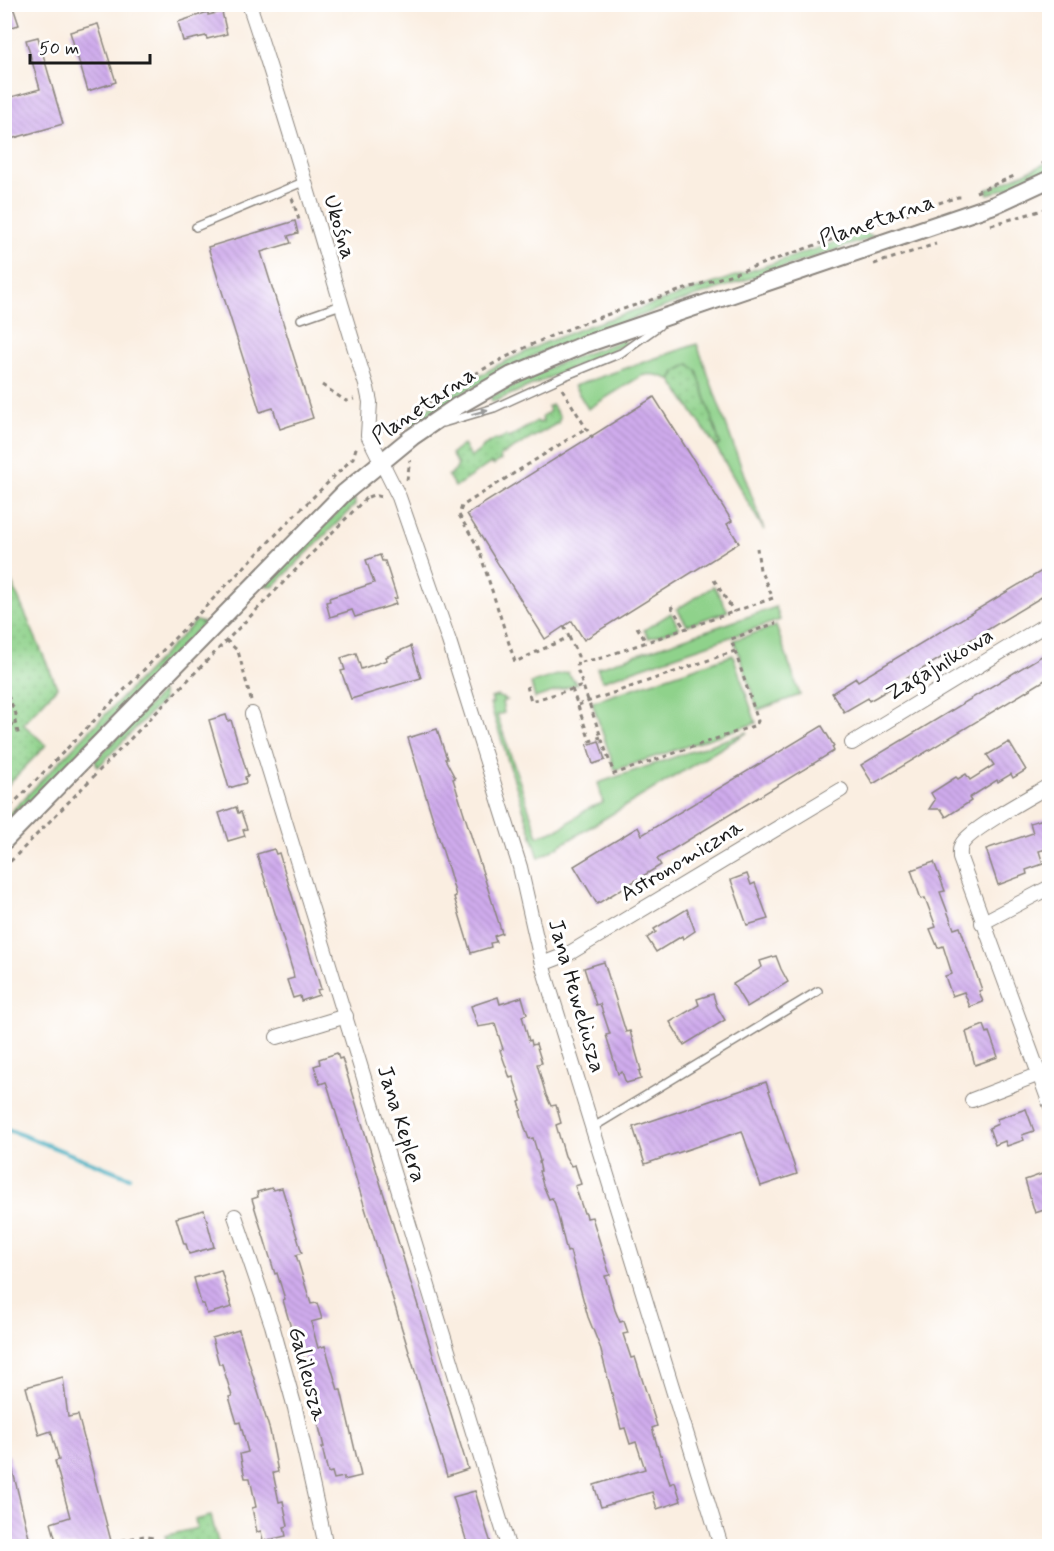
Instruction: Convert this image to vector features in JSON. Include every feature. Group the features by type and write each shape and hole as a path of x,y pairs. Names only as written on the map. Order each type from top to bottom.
{"street":[{"name":"Ukośna","path":"249,4 368,388 370,402 368,435 382,460"},
{"name":"Planetarna","path":"994,205 1050,179"},
{"name":"Planetarna","path":"4,841 325,512 382,460 481,392 537,364 583,345 994,205 1050,192"},
{"name":"Jana Heweliusza","path":"382,460 415,539 520,867 542,964 721,1546"},
{"name":"Zagajnikowa","path":"852,743 1050,622"},
{"name":"Jana Keplera","path":"252,714 508,1546"},
{"path":"1050,785 974,831 962,843 960,858 982,923 1044,1073 1050,1104"},
{"name":"Astronomiczna","path":"542,964 568,954 841,790"},
{"path":"982,923 1050,886"},
{"path":"277,1038 346,1016"},
{"path":"972,1100 1044,1073"},
{"name":"Galileusza","path":"235,1216 272,1325 295,1408 326,1546"}],"lane":[{"path":"196,227 303,182"},
{"path":"301,319 341,305"},
{"path":"592,1128 818,991"}],"path":[{"path":"1035,167 1050,160"},
{"path":"958,197 962,198 1017,175"},
{"path":"983,228 1050,208"},
{"path":"867,267 938,243"},
{"path":"322,385 346,401 360,398"},
{"path":"568,387 562,388 594,441"},
{"path":"569,637 515,662 478,547 459,515 462,506 586,428"},
{"path":"4,813 352,458 358,436"},
{"path":"356,447 361,441"},
{"path":"406,485 409,462 416,455"},
{"path":"367,498 370,490 383,491"},
{"path":"4,868 367,498 374,495 386,498"},
{"path":"581,662 601,658 773,598 760,570 756,548"},
{"path":"714,580 734,612"},
{"path":"671,606 685,629"},
{"path":"5,612 12,632"},
{"path":"564,627 578,656 576,669 614,774 756,725 758,721 731,639 776,623"},
{"path":"637,627 646,642"},
{"path":"226,640 238,651 251,697 252,714"},
{"path":"578,705 735,651"},
{"path":"527,686 531,701 583,686"},
{"path":"4,687 16,714 15,722 19,735"},
{"path":"572,689 590,741 601,737"},
{"path":"4,733 15,722"},
{"path":"95,1546 144,1536 153,1538"}],"green space":[{"path":"1049,162 1049,170 1014,186 988,194 986,190"},
{"path":"865,232 874,237 667,306 539,353 464,392 411,425 413,417 496,366 542,344 588,326"},
{"path":"623,340 626,342 624,345 493,402 491,400 491,397 554,365"},
{"path":"697,344 764,530 716,447 720,444 697,372 689,364 675,372 671,380 656,375 641,376 588,409 574,386"},
{"path":"689,364 697,371 720,444 716,447 671,380 675,372"},
{"path":"552,405 560,417 558,423 500,456 501,460 493,465 491,463 455,487 448,476 455,471 458,465 451,454 463,445 471,457 483,446 496,439 506,436 509,438 537,421 539,423 543,421 542,417 550,411 548,407"},
{"path":"354,496 355,505 273,587 265,585"},
{"path":"4,565 57,687 23,724 46,745 5,788"},
{"path":"714,586 728,611 687,625 677,609"},
{"path":"776,607 780,620 602,681 597,668"},
{"path":"671,613 679,628 649,638 644,630"},
{"path":"196,621 204,623 5,828 5,818"},
{"path":"776,626 800,695 758,710 734,640"},
{"path":"733,655 756,723 615,770 592,702"},
{"path":"567,672 577,684 535,698 531,683"},
{"path":"162,692 163,700 98,767 95,761"},
{"path":"497,696 507,700 502,702 504,713 497,715 538,836 561,828 589,808 603,803 598,783 748,732 539,858 490,704 493,703 491,698"},
{"path":"211,1516 219,1546 169,1546 165,1536 197,1528 195,1520"}],"building":[{"path":"4,4 12,4 19,25 4,29"},
{"path":"208,12 208,15 222,12 227,34 183,41 178,22"},
{"path":"98,24 116,82 88,91 70,32"},
{"path":"38,37 63,124 7,140 4,133 4,99 40,89 26,40"},
{"path":"295,221 298,233 288,236 291,243 261,252 313,418 280,429 273,408 260,412 208,247"},
{"path":"654,397 732,521 727,524 739,543 584,640 572,621 545,639 467,514"},
{"path":"380,555 382,561 385,561 397,598 394,599 396,604 355,617 352,610 330,617 326,602 330,601 329,598 374,583 366,560"},
{"path":"1050,566 1050,592 876,697 869,701 868,698 844,712 832,693 856,678 858,681"},
{"path":"411,646 421,678 351,699 341,671 345,670 341,658 356,653 361,669 387,660 386,657"},
{"path":"1050,651 1050,677 873,784 861,765"},
{"path":"226,715 228,721 231,720 248,776 245,777 246,783 229,788 209,720"},
{"path":"822,726 834,746 832,747 834,751 657,859 661,865 597,904 574,866 638,827 642,835"},
{"path":"437,729 447,759 445,759 455,778 453,779 502,933 494,936 496,942 490,943 491,947 471,953 454,897 456,896 449,871 408,738"},
{"path":"599,741 605,760 593,764 587,745"},
{"path":"1009,742 1026,770 1013,778 1011,774 998,782 997,780 969,798 971,801 946,817 941,809 929,809 935,800 931,793 956,777 958,779 966,774 970,780 994,765 987,755"},
{"path":"236,807 238,813 241,812 247,829 243,830 245,836 228,841 219,813"},
{"path":"1050,817 1050,848 1039,851 1043,864 1026,870 1027,874 998,885 986,849 1033,833 1030,823"},
{"path":"274,849 276,854 279,853 321,989 317,990 319,995 301,1001 300,996 293,998 287,980 294,978 293,972 257,854"},
{"path":"934,862 945,891 940,892 954,929 960,927 982,990 979,991 983,1002 970,1007 964,992 952,996 945,976 952,974 943,946 938,948 930,929 936,927 925,898 921,899 911,870"},
{"path":"747,874 751,885 755,883 768,919 747,925 731,880"},
{"path":"687,909 695,931 656,952 647,938 656,932 654,929"},
{"path":"776,956 788,982 747,1007 733,984 762,967 760,961"},
{"path":"604,962 626,1032 630,1031 641,1070 639,1071 641,1079 626,1083 622,1072 618,1074 606,1035 610,1034 600,1004 596,1005 584,968"},
{"path":"713,994 717,1007 725,1020 684,1045 670,1022 699,1005 697,999"},
{"path":"498,997 500,1004 522,997 527,1014 522,1016 529,1041 531,1040 532,1045 536,1044 542,1063 537,1064 546,1095 551,1106 556,1105 561,1123 556,1125 565,1156 571,1166 575,1165 581,1184 575,1186 584,1213 587,1218 592,1217 610,1275 605,1276 615,1310 620,1322 624,1321 628,1333 623,1334 631,1358 635,1357 657,1426 652,1428 660,1455 670,1484 675,1482 681,1501 657,1509 652,1492 601,1507 594,1485 645,1469 636,1442 630,1444 625,1428 621,1429 600,1347 588,1317 570,1251 567,1252 555,1204 552,1198 549,1199 543,1185 539,1171 541,1171 540,1161 533,1138 529,1139 524,1125 520,1111 522,1110 519,1102 521,1101 500,1050 503,1049 495,1024 478,1027 471,1006"},
{"path":"984,1025 998,1057 975,1065 966,1032"},
{"path":"337,1053 339,1059 342,1058 468,1469 447,1476 328,1087 326,1082 320,1084 314,1066 320,1064 319,1059"},
{"path":"766,1082 797,1174 761,1186 742,1131 645,1164 633,1127"},
{"path":"1026,1109 1034,1131 1022,1135 1024,1140 1007,1146 1005,1141 995,1145 989,1128 998,1124 997,1119"},
{"path":"1045,1173 1050,1186 1050,1208 1035,1213 1025,1180"},
{"path":"272,1188 273,1190 282,1188 302,1253 296,1255 311,1304 317,1303 322,1319 311,1322 318,1348 325,1346 338,1390 341,1390 361,1476 344,1480 344,1477 334,1479 332,1472 328,1473 312,1399 314,1398 303,1363 305,1362 294,1327 291,1328 283,1300 285,1299 252,1199 258,1197 257,1192"},
{"path":"204,1210 214,1247 189,1254 176,1218"},
{"path":"221,1270 232,1307 207,1314 204,1304 201,1304 194,1278"},
{"path":"239,1330 270,1431 278,1472 273,1473 279,1502 283,1501 288,1526 284,1527 286,1536 263,1541 261,1531 257,1532 252,1508 256,1507 250,1478 245,1478 240,1454 248,1452 212,1338"},
{"path":"63,1377 68,1417 78,1415 111,1541 89,1546 60,1546 58,1540 56,1541 51,1523 70,1517 55,1461 59,1460 51,1431 39,1435 26,1387"},
{"path":"4,1455 9,1455 31,1546 4,1546"},
{"path":"475,1491 492,1546 468,1546 453,1497"}],"waterway":[{"path":"4,1128 129,1177"}]}
